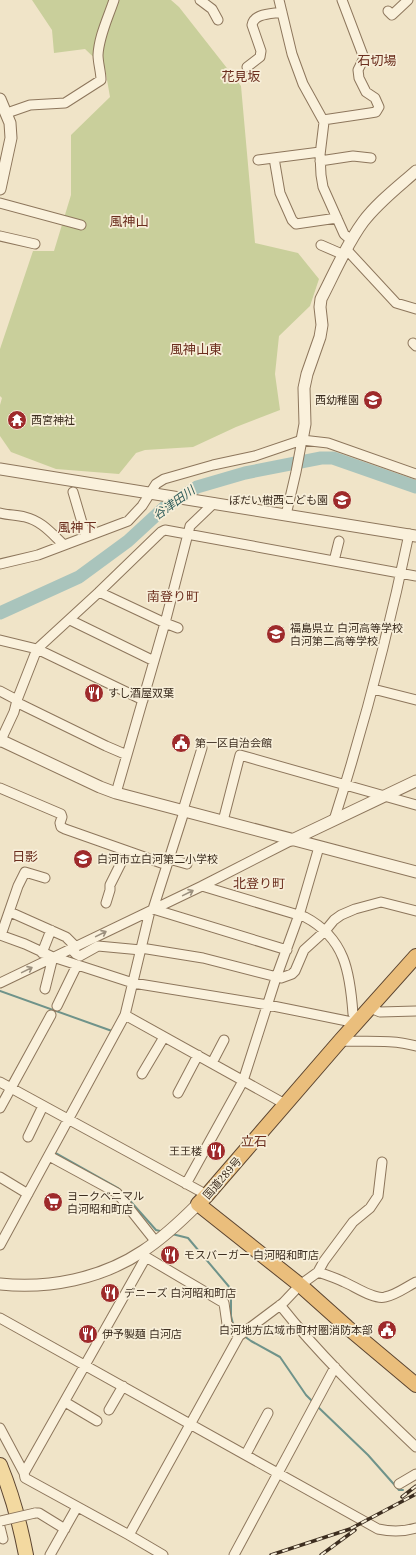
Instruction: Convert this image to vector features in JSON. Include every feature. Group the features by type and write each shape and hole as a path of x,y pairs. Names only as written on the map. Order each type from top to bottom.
{"highway":[{"name":"国道289号","path":"416,956 340,1041 203,1200 347,1327 416,1385"}],"main road":[{"path":"0,1465 9,1486 26,1555"}],"street":[{"path":"7,113 30,105 65,103 101,80 101,68 98,57 99,49 102,31 110,15 114,0"},
{"path":"200,0 212,10 218,20"},
{"path":"279,0 292,54 303,84 323,120 320,175 323,187 344,234 347,248 396,303 416,309"},
{"path":"323,120 376,112 379,107 375,98 366,92 359,78 358,70 364,58 342,0"},
{"path":"388,11 392,15 408,0"},
{"path":"247,67 260,57 261,51 252,21 257,17 282,12"},
{"path":"0,99 7,113 10,124 11,138 0,189"},
{"path":"258,160 274,158 353,156 371,158"},
{"path":"274,158 280,193 292,220 296,224 337,218"},
{"path":"286,515 296,472 304,424 304,388 307,374 320,337 322,325 320,307 321,298 347,248 373,210 416,171"},
{"path":"0,202 81,226"},
{"path":"0,236 35,244"},
{"path":"321,245 347,248"},
{"path":"0,564 38,555 128,520 154,493 156,484 164,479 213,465 301,444 328,443 416,474"},
{"path":"0,469 412,535 373,689 334,820"},
{"path":"73,492 86,536"},
{"path":"116,793 165,623 188,534 192,522 202,515 209,502"},
{"path":"0,513 22,516 42,524 64,545"},
{"path":"416,576 165,530 161,532 70,620 37,649 17,700 14,712 0,741 116,793 416,872"},
{"path":"334,561 339,541"},
{"path":"99,592 178,628"},
{"path":"70,620 154,661"},
{"path":"0,640 37,649 143,700"},
{"path":"373,689 416,700"},
{"path":"0,691 17,700 18,703 127,755"},
{"path":"0,1245 126,1016 151,910 183,815 183,810 202,748"},
{"path":"223,821 240,756 416,805"},
{"path":"0,983 416,781"},
{"path":"0,788 61,814 60,823 65,829 126,851 168,862 187,864"},
{"path":"186,1184 243,1080 298,914 324,848 321,835 324,825"},
{"path":"106,903 110,885 126,851"},
{"path":"45,878 25,872 18,886 1,935 25,944 42,953 133,983 268,1005 363,1016 380,1012 416,1011"},
{"path":"202,886 298,914 318,924 339,947 351,984 353,1014 363,1016"},
{"path":"10,912 66,937 76,954 80,956 98,946 141,949 203,958 276,978 281,978 292,974 299,965 304,950 341,915 381,902 416,911"},
{"path":"151,910 287,950"},
{"path":"42,953 51,930"},
{"path":"45,989 53,957"},
{"path":"57,1006 77,965"},
{"path":"0,1108 51,1015"},
{"path":"126,1016 286,1104"},
{"path":"142,1074 164,1037"},
{"path":"212,1063 224,1040"},
{"path":"340,1041 392,1042 416,1046"},
{"path":"178,1093 198,1056"},
{"path":"0,1082 186,1184 203,1200 156,1242 145,1254 24,1473"},
{"path":"28,1137 43,1106"},
{"path":"50,1156 117,1193 156,1242"},
{"path":"129,1535 239,1336 280,1305 300,1285 318,1272 324,1261 353,1222 370,1208 378,1196 382,1162"},
{"path":"0,1178 28,1194"},
{"path":"0,1284 45,1285 85,1278 145,1254"},
{"path":"145,1254 224,1303 227,1324 239,1336"},
{"path":"318,1272 346,1282 368,1294 380,1298 384,1298 416,1282"},
{"path":"280,1305 296,1326 416,1448"},
{"path":"0,1318 378,1529 393,1532 407,1531 416,1528"},
{"path":"234,1555 335,1367"},
{"path":"109,1410 123,1386"},
{"path":"64,1402 97,1420"},
{"path":"246,1454 268,1413"},
{"path":"0,1428 24,1473 25,1478 163,1555"},
{"path":"399,1484 416,1474"},
{"path":"50,1555 77,1507"},
{"path":"0,1537 3,1539 0,1523 35,1513 39,1513 65,1529"}],"green space":[{"path":"32,0 171,0 179,7 241,86 255,243 298,253 319,279 310,306 279,336 275,374 280,410 236,427 193,447 145,450 136,453 119,474 56,469 11,452 0,436 0,405 2,398 0,396 0,349 33,251 54,251 71,195 71,135 110,97 105,68 85,49 54,53 52,30"}],"waterway":[{"name":"谷津田川","path":"0,613 79,577 128,541 165,507 197,487 245,473 321,458 333,458 416,487"},
{"path":"0,991 112,1031 111,1033"},
{"path":"54,1152 121,1191"},
{"path":"124,1194 156,1230 164,1232"},
{"path":"172,1234 188,1238 231,1289 231,1316 233,1324"},
{"path":"244,1336 280,1357 306,1395 313,1402"},
{"path":"318,1407 368,1455 399,1490 403,1490"}],"railway":[{"path":"402,1497 416,1486"},
{"path":"271,1555 350,1529 416,1494"},
{"path":"321,1555 355,1530"}],"place":[{"name":"西幼稚園","path":"373,400"},
{"name":"西宮神社","path":"17,420"},
{"name":"ぼだい樹西こども園","path":"342,500"},
{"name":"福島県立 白河高等学校 白河第二高等学校","path":"276,634"},
{"name":"すし酒屋双葉","path":"94,693"},
{"name":"第一区自治会館","path":"181,743"},
{"name":"白河市立白河第二小学校","path":"83,859"},
{"name":"王王楼","path":"216,1151"},
{"name":"ヨークベニマル 白河昭和町店","path":"53,1202"},
{"name":"モスバーガー 白河昭和町店","path":"170,1255"},
{"name":"デニーズ 白河昭和町店","path":"110,1293"},
{"name":"白河地方広域市町村圏消防本部","path":"387,1330"},
{"name":"伊予製麺 白河店","path":"88,1334"}],"district":[{"name":"石切場","path":"377,60"},
{"name":"花見坂","path":"241,76"},
{"name":"風神山","path":"129,221"},
{"name":"風神山東","path":"196,349"},
{"name":"風神下","path":"77,527"},
{"name":"南登り町","path":"173,596"},
{"name":"日影","path":"25,856"},
{"name":"北登り町","path":"259,883"},
{"name":"立石","path":"254,1141"}]}
